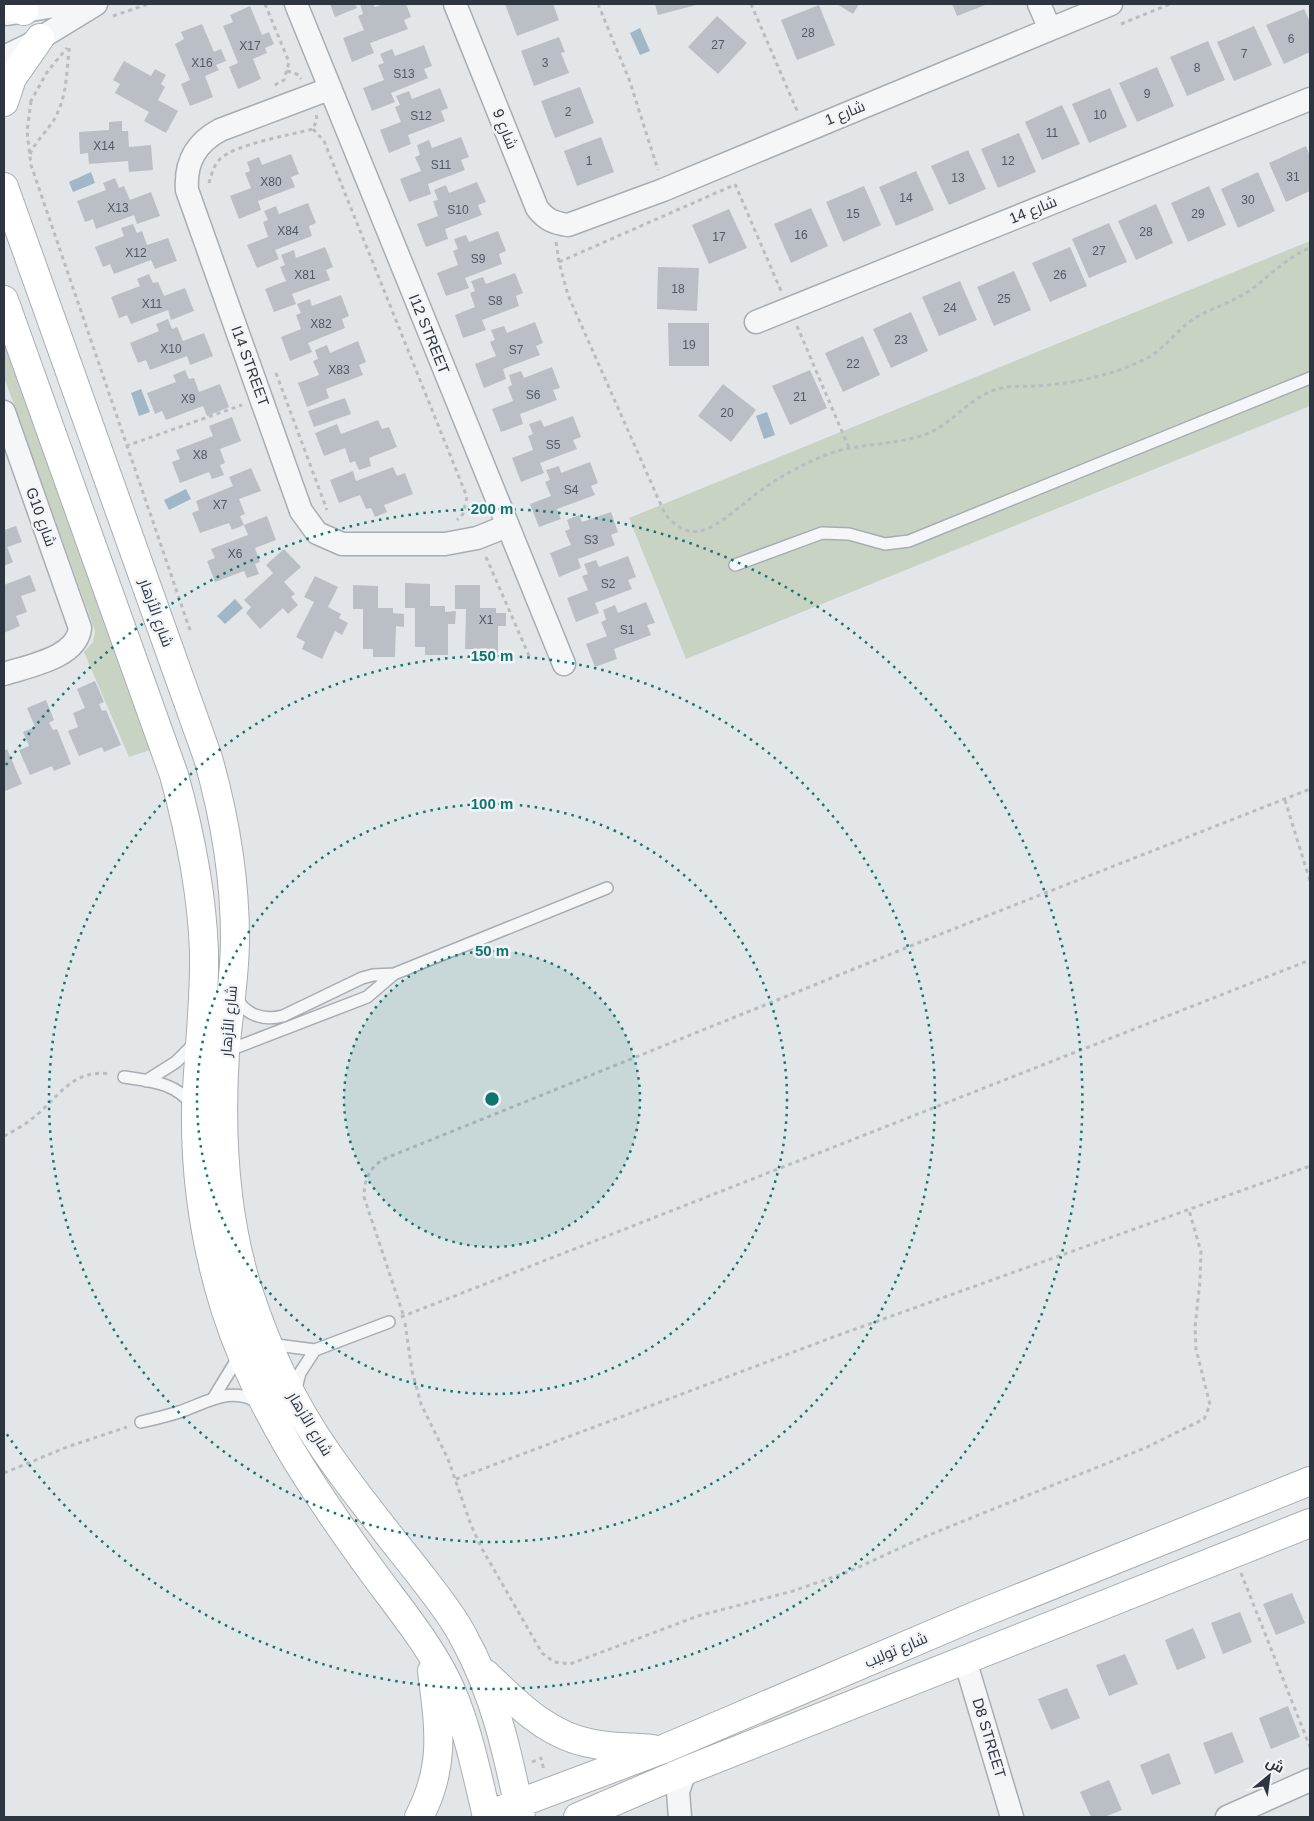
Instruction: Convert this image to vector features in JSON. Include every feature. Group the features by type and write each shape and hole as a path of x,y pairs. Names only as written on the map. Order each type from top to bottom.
{"street":[{"path":"16,10 67,4"},
{"name":"I12 STREET","path":"296,4 564,664"},
{"name":"شارع 9","path":"455,4 537,208 544,218 556,224 568,226 580,223"},
{"path":"1039,4 1050,29"},
{"name":"شارع 1","path":"580,223 664,190 1110,4"},
{"path":"4,58 42,37 101,11"},
{"path":"5,96 21,63 42,37"},
{"name":"I14 STREET","path":"329,89 220,130 200,144 188,165 187,190 301,511 311,527 325,538 342,544 445,544 477,538 507,526"},
{"name":"شارع 14","path":"756,322 1310,98"},
{"name":"شارع الأزهار","path":"4,186 208,758 220,803 229,849 234,896 235,942 233,988 225,1052 223,1119 226,1174 234,1232 248,1289 267,1344 293,1399 324,1450 463,1635 479,1667 494,1705 520,1810"},
{"path":"4,226 15,247 37,279"},
{"name":"شارع الأزهار","path":"4,300 174,775 184,810 195,862 202,915 204,995 196,1112 198,1167 203,1215 225,1308 241,1353 267,1410 333,1515 430,1650 450,1686 464,1723 485,1817"},
{"name":"G10 شارع","path":"4,412 79,621 77,641 66,652 4,674"},
{"name":"شارع توليب","path":"485,1817 520,1810 975,1616 1310,1481"},
{"path":"579,1817 685,1771 1310,1522"},
{"path":"965,1660 974,1640 990,1626 1064,1595 1078,1582 1082,1573"},
{"path":"418,1817 433,1784 440,1750 440,1732 430,1650"},
{"name":"D8 STREET","path":"965,1660 1012,1817"},
{"path":"479,1667 521,1708 555,1731 594,1744 661,1750"},
{"path":"680,1817 678,1792 685,1771"},
{"path":"1227,1817 1310,1780"}],"lane":[{"path":"16,10 43,20 42,37"},
{"path":"736,565 822,533 849,534 885,544 909,542 1310,378"},
{"path":"225,1052 367,997 394,974 607,888"},
{"path":"233,988 238,1000 246,1010 257,1017 270,1019 283,1016 362,978 378,974 394,974"},
{"path":"283,1016 286,1028"},
{"path":"146,1081 176,1062 200,1037"},
{"path":"124,1076 161,1083 175,1089 188,1099 196,1112"},
{"path":"267,1344 315,1350 389,1322"},
{"path":"293,1399 300,1373 315,1350"},
{"path":"214,1397 241,1353"},
{"path":"141,1422 179,1412 214,1397 228,1395 242,1396 256,1402 267,1410"}],"path":[{"path":"101,11 148,4"},
{"path":"266,4 289,62 284,80 270,87"},
{"path":"598,4 642,116 664,190"},
{"path":"751,4 806,130"},
{"path":"1115,26 1170,4"},
{"path":"75,39 47,72 32,101 27,131 31,165 191,633"},
{"path":"30,155 35,143 55,118 65,97 70,44"},
{"path":"5,96 32,101"},
{"path":"313,129 324,141 467,497 463,514 455,521"},
{"path":"558,262 744,181"},
{"path":"273,363 328,510 332,515"},
{"path":"100,455 262,398"},
{"path":"463,514 477,538 530,658"},
{"path":"1189,1210 1200,1252 1200,1281 1195,1327 1196,1349 1210,1405 1204,1419 1145,1448 947,1527 873,1561 821,1582 698,1616 570,1664 554,1662 542,1653 481,1547 456,1479 418,1396 404,1316 364,1198 366,1179 370,1171 384,1159 914,944 1310,789"},
{"path":"1285,800 1310,881"},
{"path":"389,1322 1310,960"},
{"path":"4,1136 38,1114 70,1082 87,1074 124,1076"},
{"path":"456,1479 836,1336 1310,1166"},
{"path":"4,1473 67,1447 141,1422"},
{"path":"1233,1554 1310,1747"}],"green space":[{"path":"1310,241 1310,406 686,659 629,518"},
{"path":"4,330 153,749 129,757 84,652 93,642 95,631 4,377"}],"water":[{"path":"640,28 650,51 640,55 630,33"},
{"path":"91,172 95,183 73,192 69,182"},
{"path":"141,389 150,412 139,416 131,393"},
{"path":"767,412 775,435 764,439 756,416"},
{"path":"186,489 191,499 169,510 164,500"},
{"path":"235,599 243,608 225,624 217,616"}],"building":[{"path":"330,4 355,4 357,8 335,17"},
{"path":"360,4 373,4 375,7 384,4 406,4 411,17 404,20 408,29 370,43 374,53 352,62 343,38 364,30 358,16 363,14"},
{"path":"505,4 553,4 559,20 517,36"},
{"path":"655,4 700,4 658,15"},
{"path":"837,4 859,4 853,14"},
{"path":"952,4 988,4 957,16"},
{"path":"819,5 835,45 797,60 781,20"},
{"path":"250,6 262,35 269,32 274,44 265,48 267,53 253,59 261,79 238,89 229,67 238,63 223,26 233,22 230,15"},
{"path":"1304,9 1310,22 1310,52 1284,64 1266,25"},
{"path":"717,16 747,43 718,74 688,47"},
{"path":"202,24 214,52 221,49 226,61 216,65 219,70 205,76 213,97 190,106 181,84 190,80 175,44 184,39 181,32"},
{"path":"1254,26 1272,65 1234,81 1217,42"},
{"path":"559,37 565,52 561,53 569,73 534,86 521,51"},
{"path":"1208,41 1225,80 1187,96 1170,57"},
{"path":"424,45 432,66 424,69 428,78 391,93 395,102 372,111 363,88 384,80 378,65 384,63 380,54 392,49 395,56"},
{"path":"124,61 151,76 155,69 166,75 161,84 165,87 158,100 178,111 166,133 144,121 149,112 115,93 120,84 113,80"},
{"path":"1157,67 1174,106 1137,122 1119,83"},
{"path":"580,87 594,123 555,138 541,101"},
{"path":"440,88 448,108 441,111 445,121 408,135 411,144 389,153 380,130 401,122 395,107 400,105 396,96 409,91 412,99"},
{"path":"1110,88 1127,127 1089,143 1072,104"},
{"path":"1062,105 1080,144 1042,160 1025,122"},
{"path":"122,121 122,131 128,131 129,147 151,145 153,170 129,172 128,161 89,164 88,153 80,154 79,132 109,130 109,122"},
{"path":"1019,133 1036,172 998,188 981,149"},
{"path":"461,137 469,157 461,160 465,170 428,184 431,194 409,202 400,179 421,171 415,157 420,155 417,145 429,140 432,148"},
{"path":"601,137 614,172 577,186 564,151"},
{"path":"1306,146 1310,156 1310,191 1286,202 1269,163"},
{"path":"968,150 986,189 949,205 931,166"},
{"path":"291,154 299,174 291,177 295,187 258,201 261,210 239,219 230,196 251,188 245,173 250,171 247,162 259,157 262,165"},
{"path":"916,171 934,210 896,226 879,187"},
{"path":"1258,172 1275,211 1238,228 1221,189"},
{"path":"115,178 119,188 124,186 130,200 151,192 160,216 137,224 134,215 96,229 93,219 85,222 77,201 106,190 103,183"},
{"path":"477,182 486,202 478,205 482,215 445,229 448,239 426,247 417,224 438,216 433,201 438,200 434,190 446,185 449,193"},
{"path":"864,186 881,225 843,242 826,202"},
{"path":"1209,186 1226,225 1188,242 1171,203"},
{"path":"308,203 316,223 309,226 312,236 275,250 279,259 257,268 247,245 268,237 263,222 268,220 264,211 276,206 279,214"},
{"path":"1156,204 1173,243 1136,260 1118,221"},
{"path":"811,208 828,246 791,263 774,224"},
{"path":"729,209 747,248 709,264 692,225"},
{"path":"1109,223 1127,262 1089,278 1072,239"},
{"path":"133,224 137,233 142,231 147,245 168,238 177,261 155,269 151,260 114,274 110,264 103,267 95,247 124,236 121,228"},
{"path":"498,231 506,251 499,254 502,264 465,278 469,288 446,296 437,273 458,265 453,251 458,249 454,239 466,235 469,242"},
{"path":"325,247 333,267 326,270 330,280 292,294 296,304 274,312 265,289 286,281 280,267 285,265 281,255 294,250 296,258"},
{"path":"1070,247 1087,286 1050,302 1032,263"},
{"path":"658,267 699,268 697,311 657,309"},
{"path":"1014,271 1031,310 994,326 977,287"},
{"path":"515,273 523,293 516,296 519,306 482,320 486,330 463,338 455,315 475,307 470,293 475,291 471,281 483,277 486,284"},
{"path":"149,274 153,283 158,282 164,296 185,288 194,311 171,320 168,310 131,324 127,315 119,318 111,297 140,286 137,279"},
{"path":"960,281 977,320 939,336 922,297"},
{"path":"341,295 349,316 342,319 345,328 308,343 312,352 290,361 281,337 301,329 296,315 301,313 297,304 310,299 312,306"},
{"path":"911,312 928,351 891,368 873,329"},
{"path":"168,319 172,329 177,327 183,341 204,333 213,356 190,365 187,356 150,370 146,360 138,363 130,343 159,331 156,324"},
{"path":"535,322 543,343 536,346 540,355 503,369 506,379 484,388 475,364 496,356 490,342 495,340 491,330 504,326 507,333"},
{"path":"668,323 709,323 709,366 669,366"},
{"path":"863,336 880,375 843,392 825,353"},
{"path":"358,341 366,362 359,365 363,375 326,389 329,398 307,407 298,383 319,375 313,361 318,359 315,350 327,345 330,353"},
{"path":"552,367 560,388 553,390 557,400 520,414 523,424 501,432 492,409 513,401 508,387 512,385 509,375 521,371 524,378"},
{"path":"185,370 189,379 194,378 199,392 220,384 229,407 207,416 203,406 166,420 162,411 155,414 147,393 176,382 173,375"},
{"path":"810,370 827,408 790,425 772,386"},
{"path":"723,384 756,410 731,442 698,416"},
{"path":"345,398 351,414 314,427 308,411"},
{"path":"573,416 581,437 573,440 577,449 540,463 544,473 521,482 512,458 533,450 528,436 533,434 529,424 541,420 544,427"},
{"path":"232,417 241,441 220,449 225,463 220,465 224,475 212,479 209,472 180,483 172,462 180,459 176,450 213,436 209,426"},
{"path":"378,420 382,429 389,427 397,447 369,458 371,466 359,470 355,461 350,463 345,448 324,456 315,433 337,424 341,434"},
{"path":"590,462 598,483 591,486 595,495 557,509 561,519 539,527 530,504 551,496 545,482 550,480 546,470 559,466 561,473"},
{"path":"393,467 397,476 405,473 413,494 384,505 387,512 375,517 371,508 366,509 360,495 339,503 330,480 353,471 356,481"},
{"path":"251,468 261,491 239,499 245,514 240,516 244,525 232,530 229,523 200,533 192,513 199,510 196,501 233,486 229,477"},
{"path":"611,512 618,532 611,535 615,545 578,559 581,568 559,577 550,553 571,545 565,531 570,529 567,520 579,515 582,522"},
{"path":"267,516 276,540 255,548 260,562 255,564 259,574 247,578 244,571 215,582 207,561 215,558 211,549 248,535 244,525"},
{"path":"16,526 22,542 7,547 13,562 4,566 4,530"},
{"path":"284,549 301,567 284,582 295,594 291,597 298,605 288,614 283,608 260,629 246,613 251,607 244,600 273,573 266,565"},
{"path":"628,556 636,577 628,580 632,589 595,603 599,613 576,622 567,598 588,590 582,576 588,574 584,564 596,560 599,567"},
{"path":"30,575 36,591 21,596 27,612 16,616 20,626 4,633 4,585"},
{"path":"315,576 338,587 328,607 341,614 339,618 348,623 342,635 335,631 322,659 302,649 305,642 296,637 314,602 304,597"},
{"path":"405,583 430,584 430,606 445,606 445,612 456,611 455,624 448,624 448,655 425,655 425,647 415,647 415,608 405,608"},
{"path":"353,585 378,586 378,608 393,608 393,613 404,614 404,627 396,626 395,657 373,657 373,649 363,649 363,609 353,609"},
{"path":"455,585 480,585 480,608 496,608 496,613 506,613 506,626 498,626 498,657 476,657 476,649 465,649 466,609 455,609"},
{"path":"646,602 655,623 647,625 651,635 614,649 617,659 595,667 586,644 607,636 601,622 606,620 603,610 615,605 618,613"},
{"path":"95,681 104,702 99,704 102,711 106,710 121,745 104,752 102,747 79,756 68,731 78,727 73,713 85,708 77,689"},
{"path":"46,700 54,720 49,723 53,730 57,729 71,764 54,771 52,766 30,775 19,750 29,746 23,732 35,727 27,708"},
{"path":"7,749 22,784 5,791 4,751"},
{"path":"1292,1593 1305,1623 1276,1635 1263,1604"},
{"path":"1240,1612 1252,1642 1223,1654 1211,1623"},
{"path":"1193,1628 1206,1658 1177,1670 1165,1640"},
{"path":"1125,1654 1138,1684 1109,1696 1096,1665"},
{"path":"1067,1688 1080,1718 1051,1730 1038,1699"},
{"path":"1288,1706 1300,1737 1271,1749 1259,1718"},
{"path":"1232,1732 1244,1762 1215,1774 1203,1743"},
{"path":"1169,1753 1181,1784 1152,1795 1140,1765"},
{"path":"1109,1780 1122,1810 1104,1817 1091,1817 1080,1792"}]}
